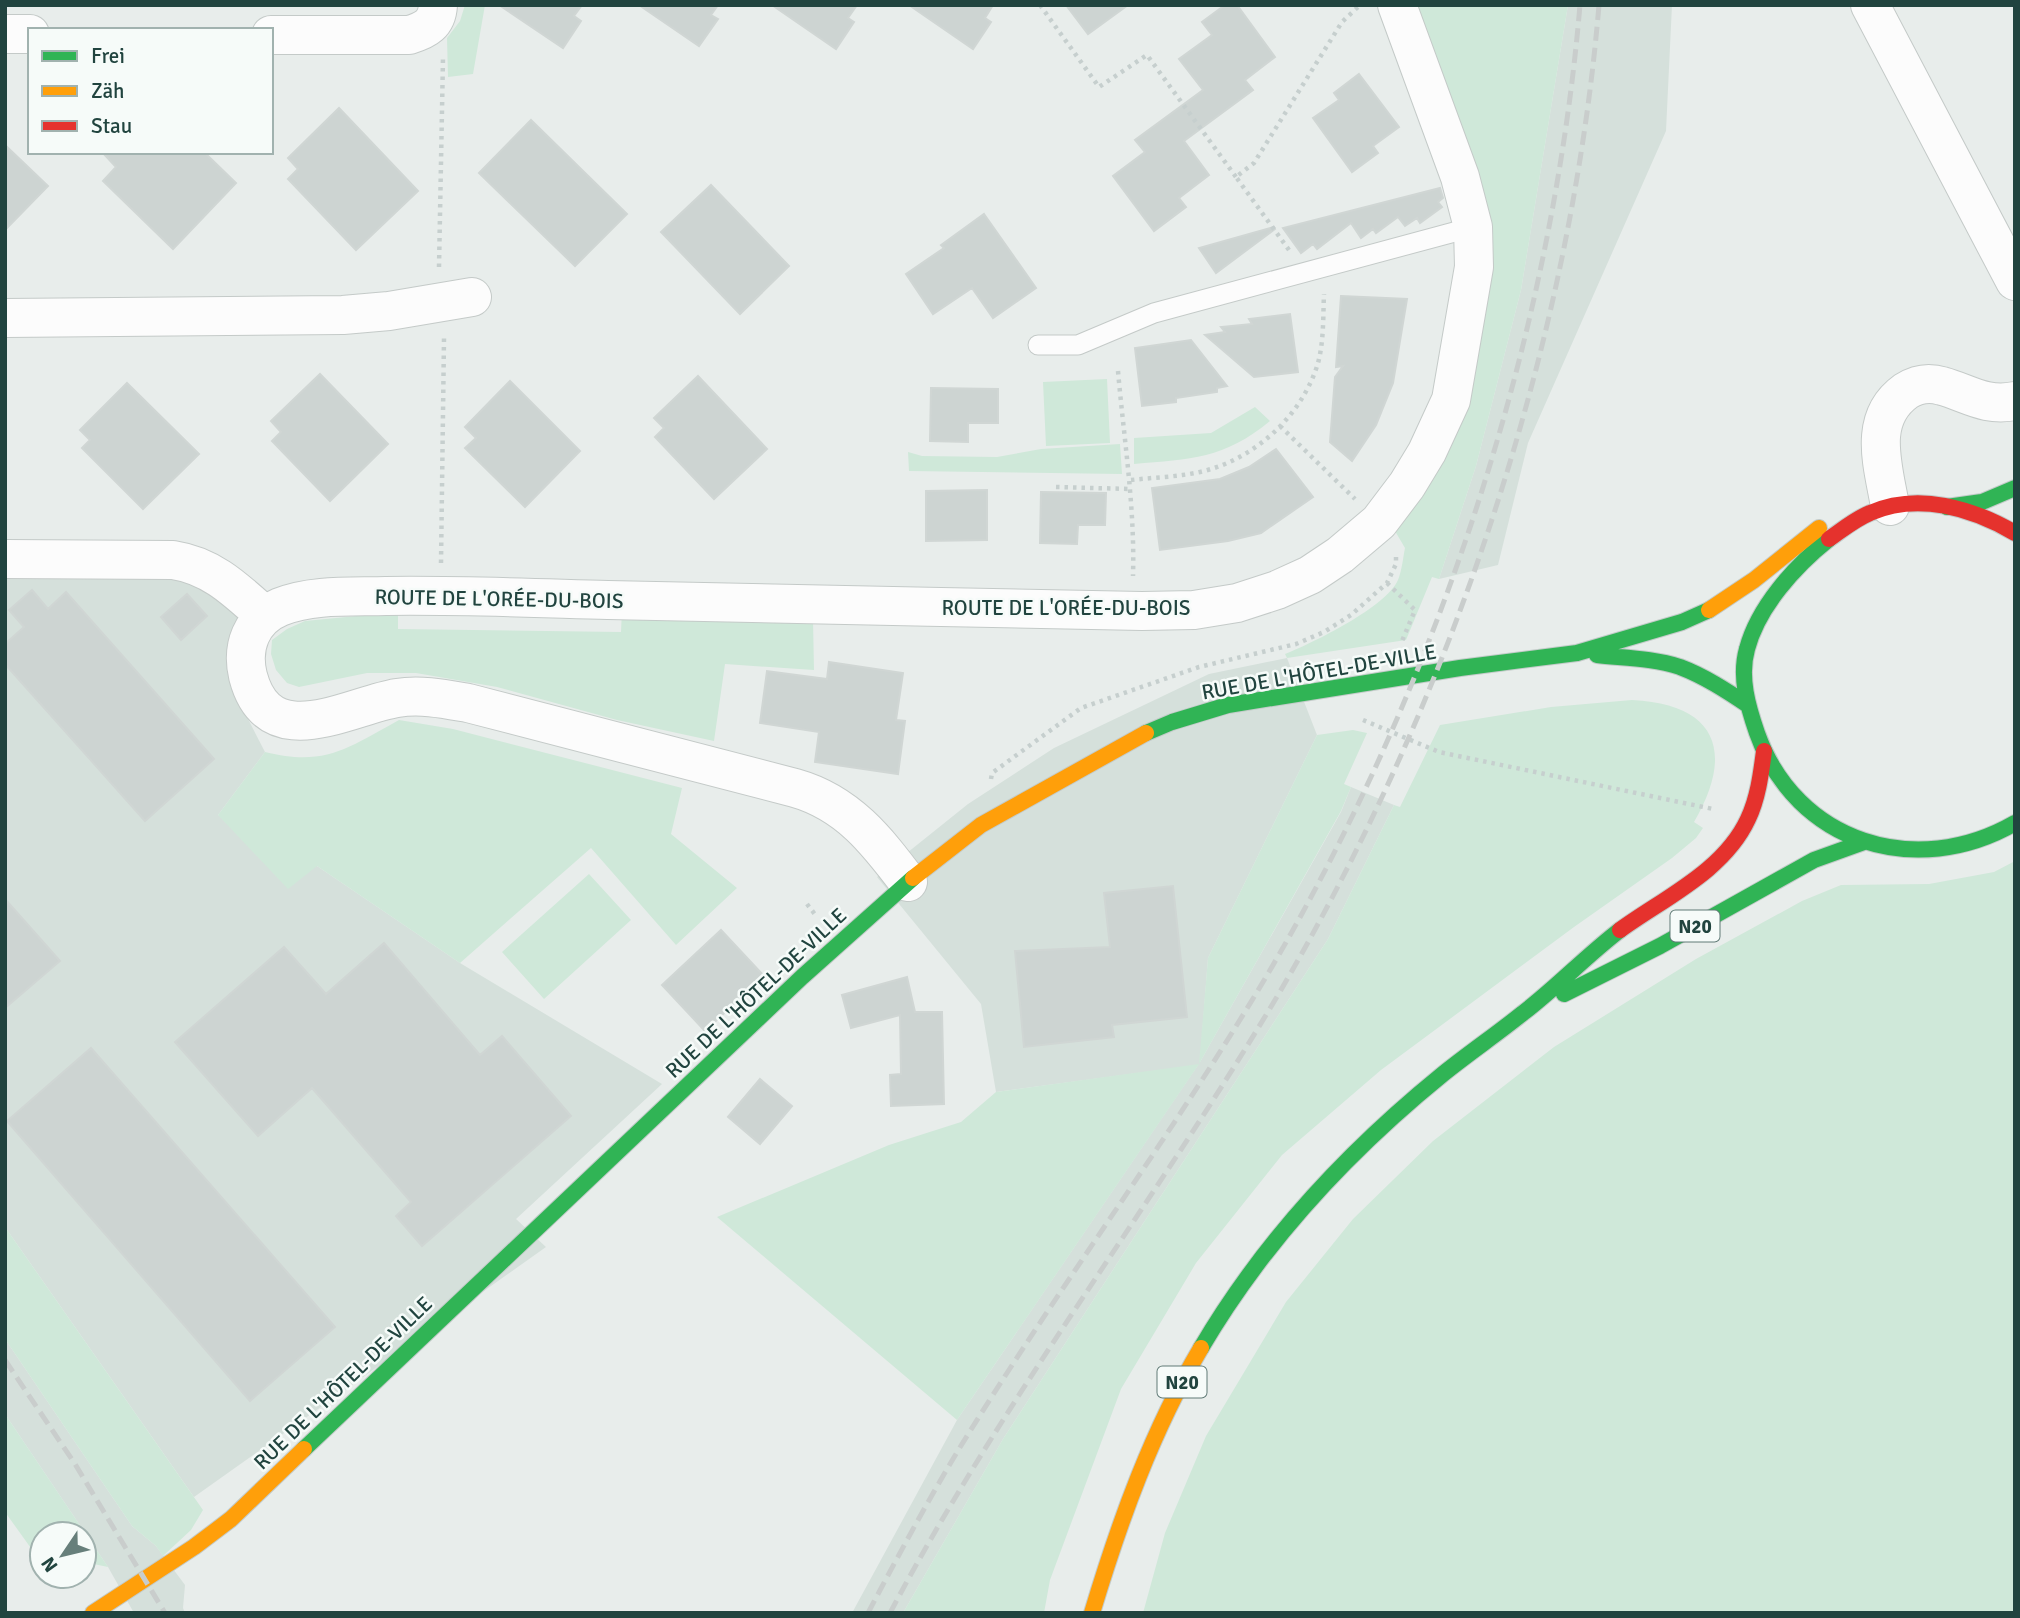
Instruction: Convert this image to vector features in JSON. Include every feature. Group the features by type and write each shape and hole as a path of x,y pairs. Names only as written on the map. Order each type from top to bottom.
{"main road":[{"path":"1947,506 1972,505 1993,500 2015,488"},
{"name":"RUE DE L'HÔTEL-DE-VILLE","path":"93,1613 194,1547 231,1519 802,977 908,882 981,824 1133,739 1172,722 1228,705 1283,695 1577,653 1695,617 1752,583 1818,528 1833,519 1914,504 1947,506"},
{"path":"1947,506 1975,512 2015,533"},
{"name":"N20","path":"1880,509 1816,552 1792,573 1771,598 1757,622 1744,661 1748,705 1764,751 1786,788 1815,817 1864,842 1903,850 1944,850 1976,843 2015,823"},
{"name":"RUE DE L'HÔTEL-DE-VILLE","path":"1577,653 1677,666 1704,678 1748,705"},
{"name":"N20","path":"1092,1613 1130,1494 1158,1428 1191,1365 1223,1313 1287,1225 1354,1153 1445,1072 1526,1011 1575,965 1710,867 1745,827 1758,791 1764,751"},
{"name":"N20","path":"1526,1011 1604,975 1814,860 1864,842"}],"street":[{"path":"273,35 409,35 424,31 433,23 439,5"},
{"name":"ROUTE DE L'ORÉE-DU-BOIS","path":"264,615 297,602 331,597 440,596 1194,610 1237,603 1299,580 1340,555 1371,514 1407,485 1427,452 1451,400 1474,267 1474,228 1460,177 1397,5"},
{"path":"1870,5 2015,281"},
{"path":"5,34 28,34"},
{"path":"5,318 451,312"},
{"path":"1880,509 1882,425 1886,411 1895,399 1911,388 1927,383 1943,386 1973,399 2015,401"},
{"path":"5,559 173,560 204,568 231,586 264,615 248,639 246,662 258,699 277,715 310,722 398,698 435,698 468,703 795,788 825,800 850,816 873,837 908,882"}],"lane":[{"path":"1038,345 1078,345 1154,313 1474,228"}],"path":[{"path":"1040,5 1098,87 1147,55 1283,242"},
{"path":"1236,177 1254,163 1342,22 1360,5"},
{"path":"441,554 451,312 443,61"},
{"path":"1131,480 1209,469 1236,459 1271,436 1306,389 1318,362 1324,295"},
{"path":"1118,372 1131,480 1133,574"},
{"path":"990,784 992,773 1081,708 1199,667 1296,644 1351,615 1387,583 1396,564 1392,540 1371,514 1280,426"},
{"path":"1056,488 1131,489"},
{"path":"1387,583 1415,610 1400,645"},
{"path":"1361,720 1439,752 1717,810"},
{"path":"807,904 823,923"}],"shaded area":[{"path":"1568,5 1672,5 1666,131 1528,443 1498,565 1439,579 1476,466 1521,290"},
{"path":"174,568 252,621 236,696 265,752 218,815 317,866 460,963 662,1084 516,1219 546,1247 194,1497 5,1227 5,569"},
{"path":"1287,658 1317,735 1208,958 1200,1062 1341,812 1351,787 1394,805 1328,939 1003,1439 903,1613 852,1613 957,1420 1198,1065 996,1092 981,1004 877,877 968,804 1054,748 1209,674"},
{"path":"5,1339 132,1526 156,1546 185,1585 185,1613 134,1613 98,1552 98,1520 76,1520 5,1414"}],"green space":[{"path":"465,5 485,5 473,74 448,77 447,38 460,21"},
{"path":"1414,5 1568,5 1521,290 1476,466 1439,579 1432,577 1406,640 1287,658 1285,654 1330,633 1364,612 1391,590 1398,580 1405,548 1395,531 1423,495 1446,457 1490,275"},
{"path":"1107,379 1110,443 1046,446 1043,382"},
{"path":"1255,407 1270,421 1237,443 1206,455 1134,464 1134,438 1211,433"},
{"path":"1120,444 1122,474 909,471 908,452 922,456 997,457 1041,449"},
{"path":"622,609 813,620 814,670 725,664 714,741 617,720 497,687 416,673 367,673 299,687 287,683 276,670 271,654 272,640 305,621 398,612 398,629 621,632"},
{"path":"1632,700 1661,704 1683,711 1700,722 1710,736 1715,754 1714,774 1707,797 1694,822 1703,828 1696,838 1381,1070 1282,1155 1196,1263 1121,1389 1050,1580 1044,1613 903,1613 1003,1439 1328,939 1394,805 1400,807 1440,725 1551,707"},
{"path":"399,720 453,729 682,788 671,834 737,888 676,945 591,848 460,963 317,866 288,889 218,815 265,752 286,756 320,756 350,746"},
{"path":"1353,730 1367,733 1344,784 1351,787 1341,811 1199,1064 1208,958 1317,735"},
{"path":"2015,861 2015,1613 1143,1613 1165,1533 1206,1436 1286,1302 1353,1219 1433,1141 1554,1047 1696,959 1802,901 1841,885 1929,884 1994,872"},
{"path":"589,874 631,920 544,999 502,952"},
{"path":"1199,1064 957,1420 717,1217 889,1145 961,1122 996,1092"},
{"path":"5,1227 203,1510 191,1530 163,1556 156,1546 132,1526 5,1339"},
{"path":"5,1414 76,1520 28,1520 28,1544 5,1512"},
{"path":"98,1552 108,1567 98,1565"}],"building":[{"path":"499,5 582,5 574,16 581,21 563,48"},
{"path":"639,5 718,5 711,15 718,19 699,46"},
{"path":"772,5 857,5 848,18 854,22 836,49"},
{"path":"909,5 993,5 985,18 991,22 973,49"},
{"path":"1066,5 1128,5 1088,34"},
{"path":"1225,5 1237,5 1275,57 1245,80 1253,90 1184,141 1209,175 1179,198 1186,207 1154,231 1113,176 1145,152 1135,140 1203,90 1179,59 1212,35 1202,22"},
{"path":"1359,74 1399,127 1373,146 1378,153 1352,172 1313,118 1339,100 1334,93"},
{"path":"339,108 418,191 356,250 288,179 298,169 288,158"},
{"path":"531,120 627,214 575,266 479,173"},
{"path":"5,145 48,186 5,230"},
{"path":"104,154 206,154 236,183 173,249 103,181 116,167"},
{"path":"711,185 789,266 740,314 661,232"},
{"path":"1440,188 1443,198 1438,202 1442,207 1420,223 1417,218 1405,226 1398,217 1376,233 1373,229 1361,238 1351,223 1317,249 1313,244 1301,253 1283,228"},
{"path":"984,214 1036,288 993,318 972,288 933,314 906,274 944,248 941,245"},
{"path":"1274,227 1275,229 1216,273 1199,248"},
{"path":"1341,296 1407,299 1393,383 1376,425 1352,461 1330,442 1335,377 1343,366 1336,367"},
{"path":"1290,314 1298,372 1254,377 1205,335 1225,332 1221,327 1252,324 1249,319"},
{"path":"1191,340 1227,386 1217,388 1217,392 1176,398 1176,402 1142,406 1135,348"},
{"path":"320,374 388,444 330,501 272,441 281,432 271,421"},
{"path":"698,376 767,449 714,499 655,437 664,428 654,418"},
{"path":"510,381 580,451 525,507 465,448 476,438 465,427"},
{"path":"127,383 199,454 143,509 82,448 90,440 80,430"},
{"path":"931,388 998,389 998,423 968,423 968,442 930,441"},
{"path":"1276,449 1313,497 1261,533 1228,541 1160,550 1152,488 1220,479 1249,467"},
{"path":"987,490 987,540 926,541 926,491"},
{"path":"1041,492 1106,493 1105,525 1078,525 1077,544 1040,543"},
{"path":"32,590 48,609 66,592 214,759 145,821 5,664 5,644 24,627 9,610"},
{"path":"187,594 207,616 181,640 161,617"},
{"path":"829,662 903,673 896,720 905,721 898,774 815,762 819,732 760,723 767,671 827,679"},
{"path":"1173,886 1187,1017 1112,1025 1114,1037 1024,1047 1015,951 1110,947 1104,893"},
{"path":"5,899 60,961 5,1008"},
{"path":"721,930 764,976 705,1031 662,985"},
{"path":"384,943 480,1055 502,1036 571,1116 422,1246 396,1216 411,1202 312,1088 258,1136 175,1042 284,947 326,994"},
{"path":"907,977 915,1012 942,1012 944,1104 891,1106 890,1075 901,1074 900,1015 851,1028 842,995"},
{"path":"91,1048 335,1327 250,1401 7,1121"},
{"path":"760,1079 792,1106 760,1144 728,1117"}],"railway":[{"path":"868,1613 912,1530 995,1391 1184,1107 1257,992 1320,880 1378,762 1429,641 1474,516 1511,390 1542,262 1565,133 1580,5"},
{"path":"890,1613 980,1456 1275,1000 1338,886 1395,768 1447,646 1492,520 1530,393 1561,264 1584,134 1599,5"},
{"path":"5,1360 75,1464 165,1613"}],"traffic: fast":[{"path":"1947,507 1982,502 2015,488"},
{"path":"1829,539 1779,588 1752,633 1747,649 1744,681 1748,702 1757,733 1775,771 1800,801 1830,825 1863,841 1900,849 1938,848 1977,840 2015,823"},
{"path":"1146,733 1228,705 1460,668 1577,653 1682,622 1709,610"},
{"path":"1597,655 1649,660 1680,667 1707,679 1748,705"},
{"path":"1564,994 1660,946 1814,860 1864,842"},
{"path":"304,1449 802,977 913,878"},
{"path":"1201,1348 1252,1271 1280,1235 1341,1167 1408,1104 1536,1003 1620,930"}],"traffic: slow":[{"path":"1709,610 1754,580 1819,528"},
{"path":"913,878 981,825 1146,733"},
{"path":"1092,1613 1114,1544 1152,1444 1201,1348"},
{"path":"93,1613 194,1547 231,1519 304,1449"}],"traffic: jam":[{"path":"1829,539 1864,515 1907,504 1963,510 2015,533"},
{"path":"1620,930 1692,882 1724,854 1748,819 1754,803 1764,751"}]}
